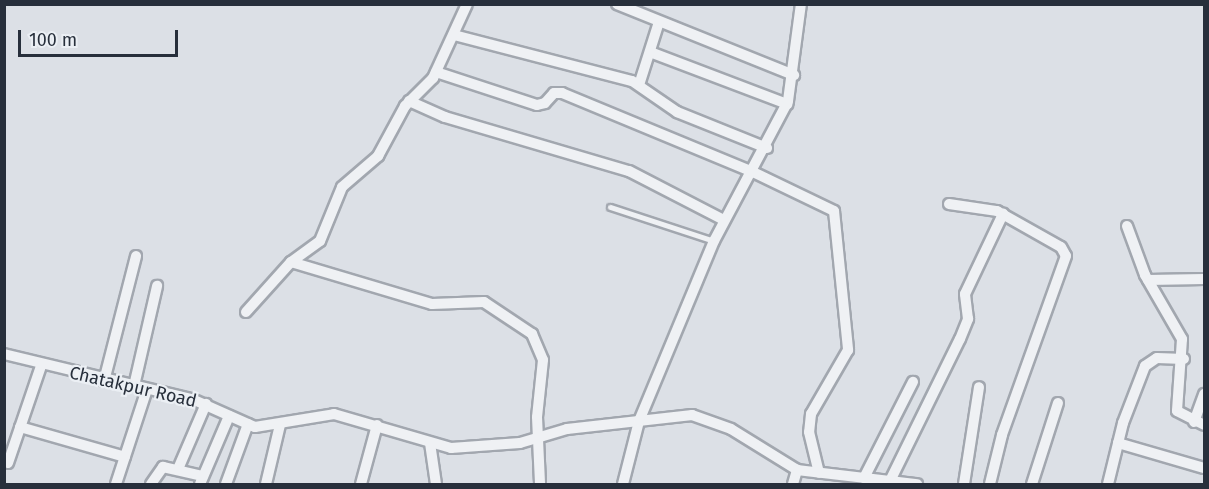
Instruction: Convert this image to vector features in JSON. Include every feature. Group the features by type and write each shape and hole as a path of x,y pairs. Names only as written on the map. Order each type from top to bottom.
{"street":[{"path":"246,312 291,262 320,241 342,187 387,146 409,101 436,72 467,4"},
{"path":"617,4 794,75"},
{"path":"622,484 639,421 714,241 766,148 787,104 794,75 801,4"},
{"path":"639,85 659,22"},
{"path":"454,35 639,85 676,112 766,148"},
{"path":"650,51 787,104"},
{"path":"436,72 537,105 546,103 554,93 562,93 753,172 834,211 848,350 811,414 809,432 819,472"},
{"path":"409,101 456,120 629,171 724,220"},
{"path":"950,204 1003,214 1061,247 1066,256 1002,435 990,484"},
{"path":"890,481 960,339 968,319 965,294 1003,214"},
{"path":"1127,226 1148,280 1182,339 1184,359 1175,403 1184,418 1199,423 1204,394"},
{"path":"104,381 136,256"},
{"path":"291,262 432,304 484,302 532,334 543,360 540,484"},
{"path":"1148,280 1204,279"},
{"path":"134,386 157,286"},
{"name":"Chatakpur Road","path":"4,354 40,366 206,404 248,424 280,425 334,414 451,448 520,443 567,429 679,414 706,418 797,470 910,484"},
{"path":"1108,484 1118,443 1145,366 1157,358 1184,359"},
{"path":"8,463 40,366"},
{"path":"864,478 913,382"},
{"path":"964,484 979,387"},
{"path":"116,484 147,389"},
{"path":"1032,484 1058,403"},
{"path":"178,470 206,404"},
{"path":"151,484 163,467 178,470 201,480 229,416"},
{"path":"226,484 248,424"},
{"path":"266,484 280,425"},
{"path":"361,484 377,425"},
{"path":"20,427 125,457"},
{"path":"430,443 436,484"},
{"path":"1118,443 1204,468"},
{"path":"793,484 797,470"}],"lane":[{"path":"610,207 714,241"}]}
